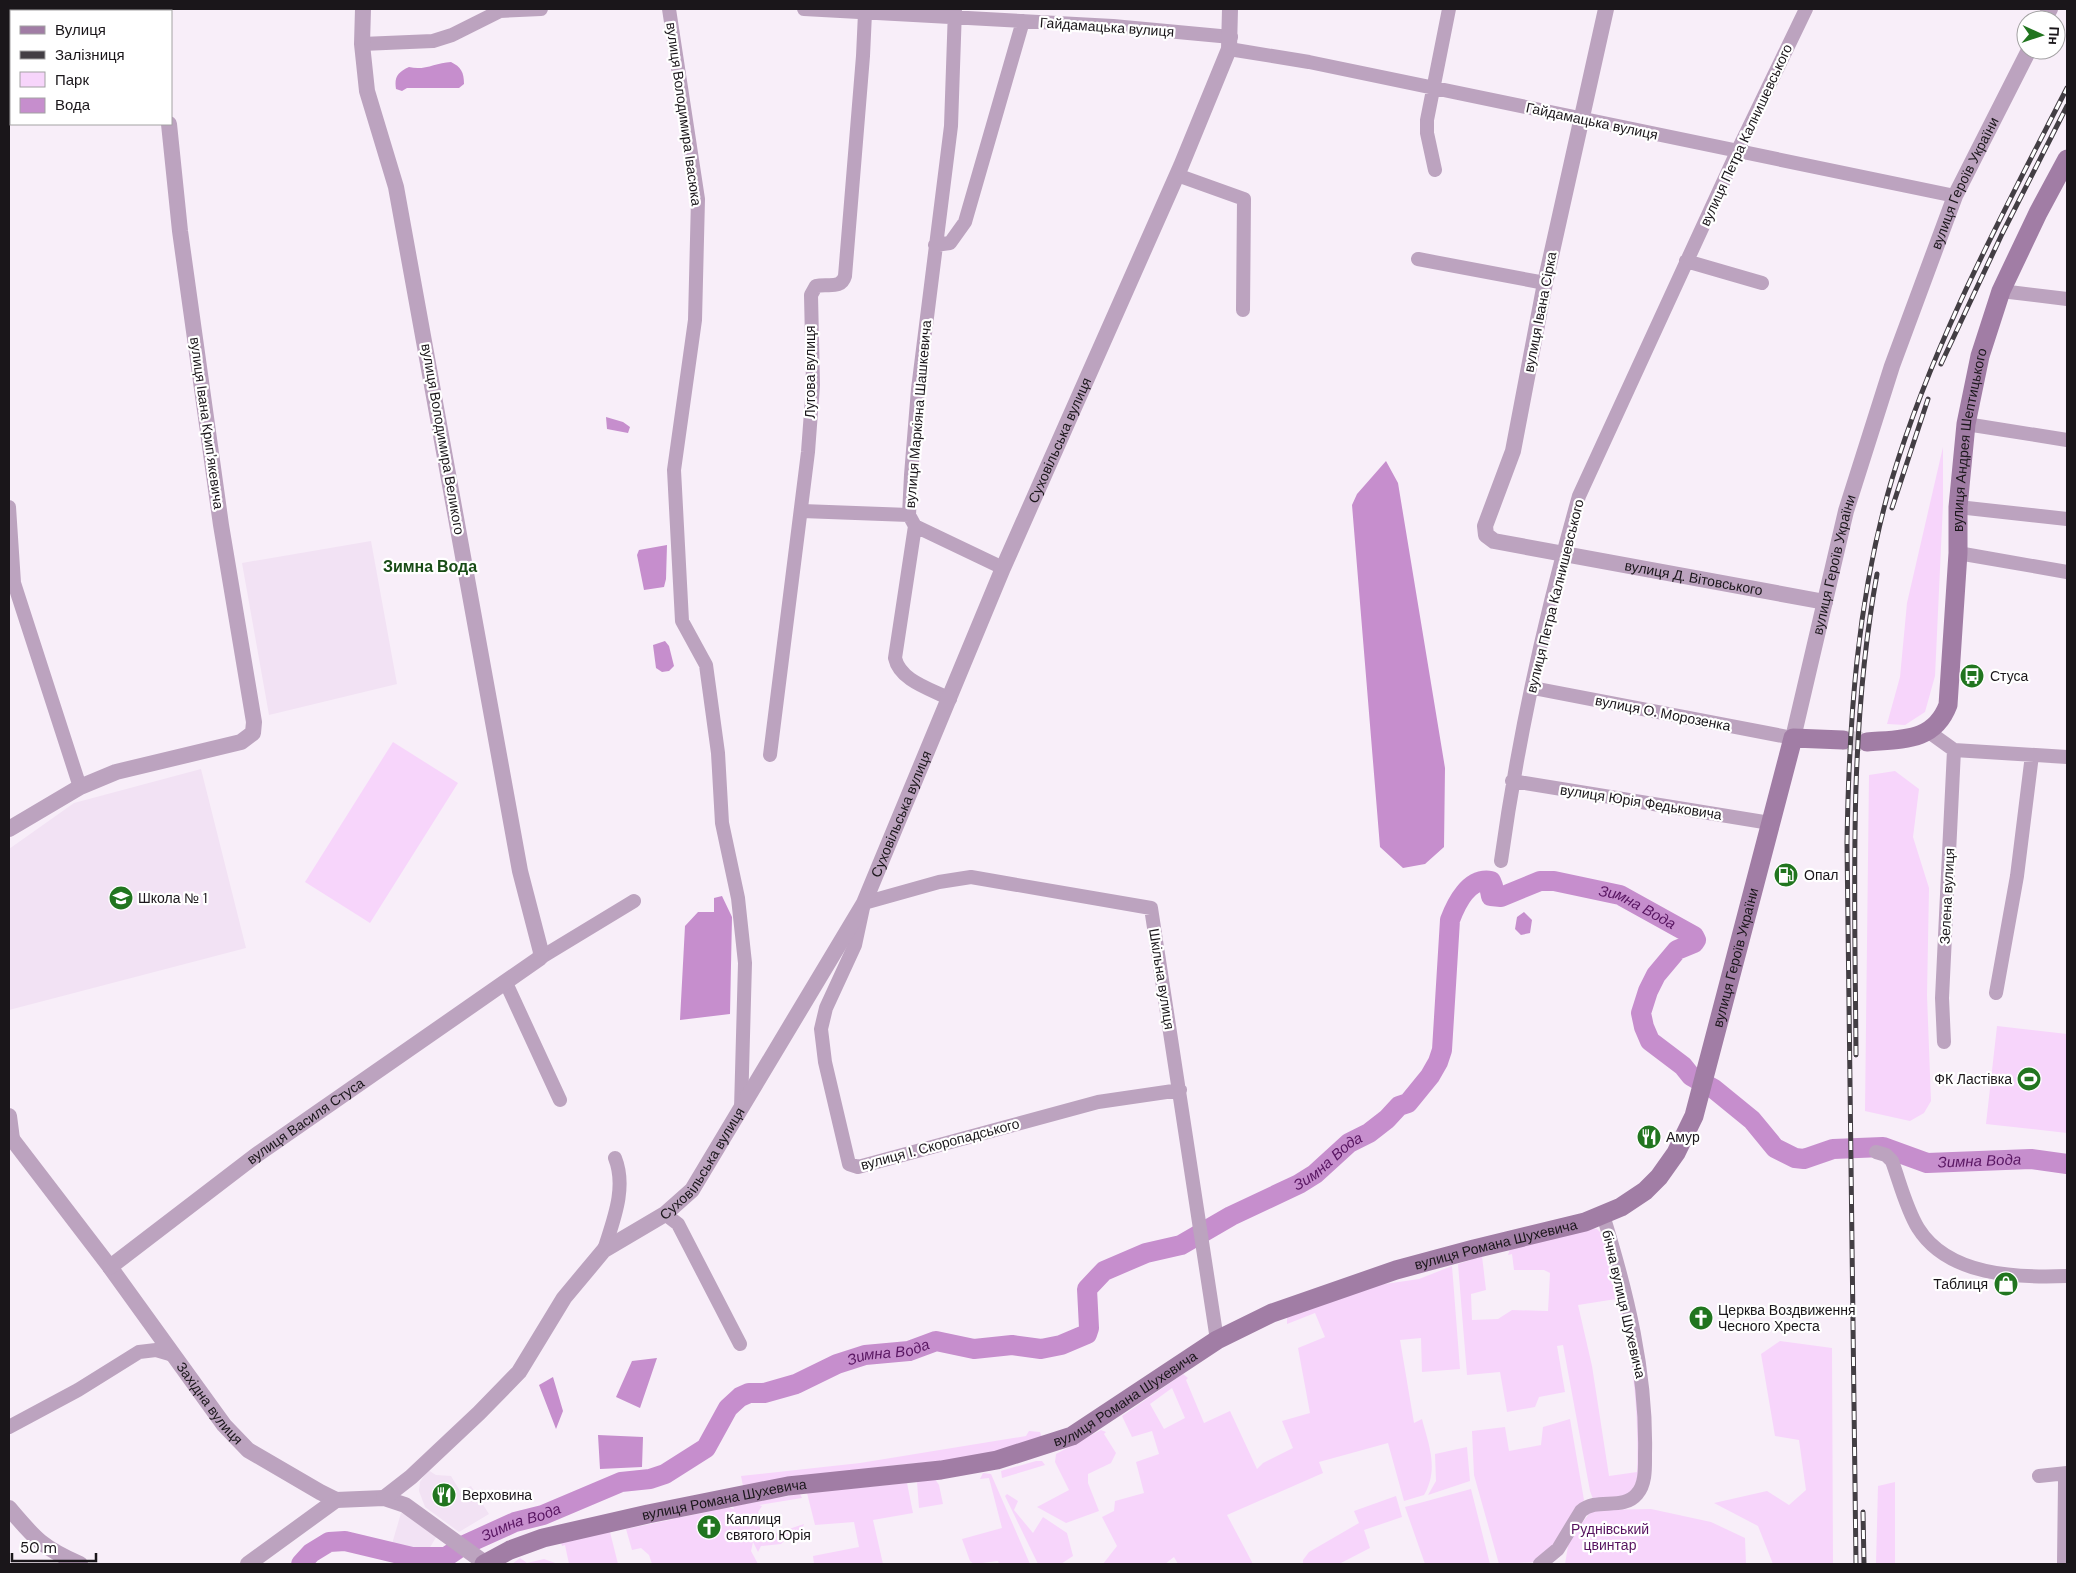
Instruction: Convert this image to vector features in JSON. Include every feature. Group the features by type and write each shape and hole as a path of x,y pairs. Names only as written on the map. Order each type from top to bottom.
{"main road":[{"name":"вулиця Андрея Шептицького","path":"1929,732 1943,719 1948,704 1958,553 1958,507 1966,424 1980,356 2001,291 2066,163"},
{"path":"1868,742 1907,739 1929,732"},
{"path":"1793,738 1843,740"},
{"name":"вулиця Героїв України","path":"1699,1102 1793,738"},
{"name":"вулиця Романа Шухевича","path":"480,1560 543,1538 648,1514 788,1486 941,1470 997,1460 1072,1436 1091,1426 1216,1340 1289,1306 1387,1273 1603,1216 1621,1207 1645,1191 1659,1177 1676,1153 1699,1102"}],"street":[{"name":"вулиця Володимира Великого","path":"363,9 362,44 367,91 396,187 520,872 541,952 540,958"},
{"path":"362,44 433,41 452,35 500,10 541,9"},
{"name":"вулиця Володимира Івасюка","path":"669,9 698,199 695,320 674,470 682,621 706,665 718,753 722,823 738,898 745,963 740,1109"},
{"name":"Гайдамацька вулиця","path":"804,9 865,13 956,14 1023,21 1113,26 1230,43 1432,88 1955,196"},
{"name":"Суховільська вулиця","path":"384,1498 472,1420 519,1372 564,1298 604,1250 665,1214 692,1190 864,903 1003,568 1177,175 1230,43 1230,9"},
{"path":"1435,170 1428,133 1432,88 1449,9"},
{"name":"вулиця Івана Сірка","path":"1563,553 1494,541 1486,535 1485,526 1513,450 1545,283 1606,9"},
{"name":"вулиця Петра Калнишевського","path":"1501,861 1512,781 1563,553 1579,496 1686,261 1806,9"},
{"name":"Лугова вулиця","path":"770,755 802,511 813,385 811,295 816,286 839,285 844,281 845,276 864,56 865,13"},
{"name":"вулиця Маркіяна Шашкевича","path":"950,699 906,677 897,668 895,658 912,520 918,389 951,126 956,14"},
{"path":"935,245 950,243 965,222 1023,21"},
{"name":"вулиця Героїв України","path":"1793,738 1846,510 1892,366 1955,196 2024,60"},
{"name":"вулиця Івана Крипʼякевича","path":"80,787 116,772 241,742 253,733 254,722 221,525 168,125"},
{"path":"1177,175 1244,199 1243,310"},
{"path":"1418,259 1545,283"},
{"path":"1686,261 1762,283"},
{"path":"2001,291 2067,299"},
{"path":"1966,424 2067,440"},
{"path":"1958,507 2067,519"},
{"path":"9,508 14,583 80,787 9,829"},
{"path":"802,511 912,520 1003,568"},
{"name":"вулиця Д. Вітовського","path":"1563,553 1825,602"},
{"path":"1958,553 2067,572"},
{"name":"вулиця О. Морозенка","path":"1533,688 1793,738"},
{"path":"1929,732 1954,750 2067,757"},
{"name":"Зелена вулиця","path":"1944,1042 1942,998 1954,750"},
{"path":"1996,993 2017,876 2032,755"},
{"name":"вулиця Юрія Федьковича","path":"1512,781 1770,822"},
{"name":"Шкільна вулиця","path":"864,903 939,882 971,877 1151,908 1180,1090 1216,1340"},
{"name":"вулиця Василя Стуса","path":"110,1267 255,1156 540,958 634,901"},
{"name":"вулиця І. Скоропадського","path":"864,903 855,945 826,1008 821,1028 824,1062 849,1164 858,1166 1098,1102 1180,1090"},
{"path":"506,983 560,1100"},
{"path":"9,1116 10,1141"},
{"name":"Західна вулиця","path":"10,1141 110,1267 224,1425 248,1450 336,1500 384,1498 405,1505 480,1560"},
{"path":"1876,1152 1886,1155 1892,1161 1918,1228 1937,1251 1986,1272 2029,1277 2067,1276"},
{"path":"604,1250 619,1197 620,1170 615,1158"},
{"path":"665,1214 678,1224 740,1344"},
{"name":"бічна вулиця Шухевича","path":"1540,1564 1558,1549 1581,1510 1592,1503 1616,1503 1631,1499 1642,1487 1645,1471 1644,1412 1639,1356 1603,1216"},
{"path":"9,1427 78,1390 139,1352 156,1350 173,1354"},
{"path":"2039,1476 2066,1477 2064,1564"},
{"path":"248,1564 336,1500"},
{"path":"9,1508 36,1541 56,1554 80,1564"}],"shaded area":[{"path":"371,541 397,684 269,715 242,563"},
{"name":"Школа № 1","path":"201,769 246,948 9,1010 9,849 74,803"},
{"path":"428,1470 436,1475 451,1476 460,1491 471,1486 489,1514 459,1532 425,1507 419,1491 420,1482"},
{"path":"401,1513 414,1518 438,1534 426,1554 392,1544"}],"green space":[{"path":"1943,447 1943,504 1935,676 1925,712 1905,725 1887,724 1900,677 1907,603"},
{"path":"393,742 458,783 370,923 305,882"},
{"path":"1895,771 1919,789 1913,837 1929,888 1927,995 1931,1101 1924,1113 1910,1121 1865,1111 1869,775"},
{"name":"ФК Ластівка","path":"1997,1026 2067,1034 2067,1133 1986,1124"},
{"path":"1591,1228 1597,1229 1605,1237 1633,1344 1640,1398 1640,1466 1636,1483 1626,1496 1612,1499 1593,1499 1563,1345 1557,1346 1565,1392 1539,1397 1535,1407 1507,1412 1500,1372 1467,1375 1458,1264 1482,1256 1486,1290 1471,1294 1472,1320 1498,1319 1512,1310 1548,1311 1550,1273 1544,1270 1514,1270 1512,1254 1508,1255 1510,1249","holes":["1616,1299 1622,1320 1634,1385 1637,1428 1637,1472 1609,1476 1592,1366 1578,1305"]},
{"path":"1452,1266 1460,1369 1422,1372 1421,1338 1400,1340 1414,1423 1422,1419 1430,1448 1431,1476 1424,1495 1404,1501 1388,1443 1319,1462 1323,1473 1227,1515 1253,1564 1178,1564 1174,1557 1165,1564 1103,1564 1117,1546 1102,1517 1114,1511 1115,1501 1144,1493 1136,1462 1159,1454 1152,1431 1132,1437 1122,1416 1183,1374 1188,1378 1186,1380 1204,1423 1230,1411 1257,1469 1263,1463 1293,1448 1282,1421 1310,1413 1298,1348 1325,1337 1315,1313 1287,1324 1287,1317 1378,1285 1419,1279","holes":["1172,1388 1185,1418 1164,1429 1150,1404"]},
{"path":"1780,1341 1832,1348 1833,1564 1773,1564 1758,1526 1714,1503 1767,1491 1789,1505 1806,1490 1799,1440 1775,1436 1761,1354"},
{"path":"1570,1419 1584,1500 1555,1548 1538,1562 1499,1564 1474,1475 1472,1431 1505,1427 1509,1451 1541,1445 1543,1427"},
{"path":"1101,1430 1106,1432 1104,1434 1116,1453 1111,1463 1088,1474 1088,1483 1099,1511 1066,1523 1037,1507 1069,1490 1055,1462 1056,1454"},
{"path":"1029,1431 1040,1432 1042,1438 987,1455 852,1470 743,1486 741,1476 860,1463 1026,1436"},
{"path":"1467,1447 1470,1481 1428,1495 1436,1481 1435,1454"},
{"path":"1042,1461 1045,1465 1002,1478 1001,1471"},
{"path":"983,1473 991,1474 1030,1564 999,1564 998,1561 974,1564 970,1561 962,1539 1002,1528 989,1478 980,1479"},
{"path":"935,1479 939,1485 943,1504 919,1508 917,1482"},
{"path":"1895,1482 1895,1564 1876,1564 1878,1486"},
{"path":"907,1483 913,1513 873,1520 883,1564 814,1564 813,1556 859,1547 854,1522 815,1525 807,1493"},
{"path":"1471,1489 1490,1564 1425,1564 1405,1507"},
{"path":"800,1494 802,1498 759,1505 762,1506 758,1512 761,1519 756,1517 762,1534 768,1532 771,1535 804,1524 802,1529 807,1535 791,1534 781,1544 761,1546 758,1552 753,1542 751,1551 758,1564 652,1564 649,1555 641,1548 632,1550 626,1529 674,1519 675,1516 683,1517 716,1510 719,1505 734,1509 733,1506"},
{"path":"1007,1494 1018,1501 1014,1510 1033,1533 1043,1517 1067,1533 1073,1556 1061,1564 1038,1564 1005,1496"},
{"path":"1396,1496 1402,1517 1364,1530 1370,1548 1339,1564 1303,1564 1303,1560 1309,1552 1359,1523 1354,1511"},
{"name":"Руднівський цвинтар","path":"1651,1509 1711,1522 1745,1538 1746,1564 1565,1564 1569,1540 1592,1510"},
{"path":"610,1532 618,1564 569,1564 565,1545 562,1546 561,1542"},
{"path":"520,1558 527,1563 544,1559 558,1564 512,1564"}],"water":[{"path":"451,62 460,68 463,73 464,84 459,88 407,88 402,91 396,89 398,75 409,67 420,68"},
{"path":"606,417 623,422 630,427 628,433 607,429"},
{"path":"1386,461 1398,483 1445,768 1444,847 1425,864 1403,868 1380,847 1352,505 1357,494"},
{"path":"667,545 664,587 644,590 637,555 639,550"},
{"path":"665,641 669,646 674,666 669,671 662,672 656,668 653,645"},
{"path":"722,896 732,917 730,1014 680,1020 685,926 698,912 714,912 714,898"},
{"path":"1524,912 1532,920 1530,933 1521,935 1515,929 1517,917"},
{"path":"657,1358 640,1408 616,1397 632,1361"},
{"path":"553,1377 563,1411 556,1429 539,1385"},
{"path":"598,1435 643,1437 642,1467 600,1469"}],"waterway":[{"name":"Зимна Вода","path":"301,1564 311,1553 329,1542 345,1541 412,1557 446,1557 462,1546 515,1522 543,1515 621,1482 650,1479 665,1474 706,1448 728,1408 740,1397 749,1393 764,1393 796,1384 837,1364 865,1355 909,1351 936,1341 974,1349 1012,1345 1041,1349 1061,1345 1087,1334 1089,1328 1087,1289 1104,1271 1146,1253 1181,1245 1231,1216 1299,1184 1315,1174 1349,1143 1369,1133 1387,1119 1399,1106 1408,1103 1430,1076 1442,1050 1450,920 1464,893 1476,883 1483,881 1491,881 1493,886 1490,891 1491,896 1501,897 1540,881 1554,881 1620,895 1694,936 1696,940 1694,943 1677,950 1656,975 1648,991 1641,1013 1650,1041 1683,1066 1691,1076 1714,1089 1752,1120 1775,1148 1795,1158 1804,1159 1833,1149 1883,1147 1927,1163 2031,1159 2067,1164"}],"tunnel":[{"path":"1843,740 1867,742"}],"railway":[{"path":"1856,1564 1847,843 1853,705 1863,614 1870,569 1892,479 1928,378 1970,280 2067,88"},
{"path":"1941,364 2002,234 2067,106"},
{"path":"1892,508 1928,399"},
{"path":"1856,1055 1855,814 1857,754 1861,694 1877,574"},
{"path":"1863,1512 1864,1564"}],"place":[{"name":"Стуса","path":"1972,676"},
{"name":"Опал","path":"1786,875"},
{"name":"Школа № 1","path":"121,898"},
{"name":"ФК Ластівка","path":"2029,1079"},
{"name":"Амур","path":"1649,1137"},
{"name":"Таблиця","path":"2006,1284"},
{"name":"Церква Воздвиження Чесного Хреста","path":"1701,1318"},
{"name":"Верховина","path":"444,1495"},
{"name":"Каплиця святого Юрія","path":"709,1527"}],"district":[{"name":"Зимна Вода","path":"430,566"}]}
